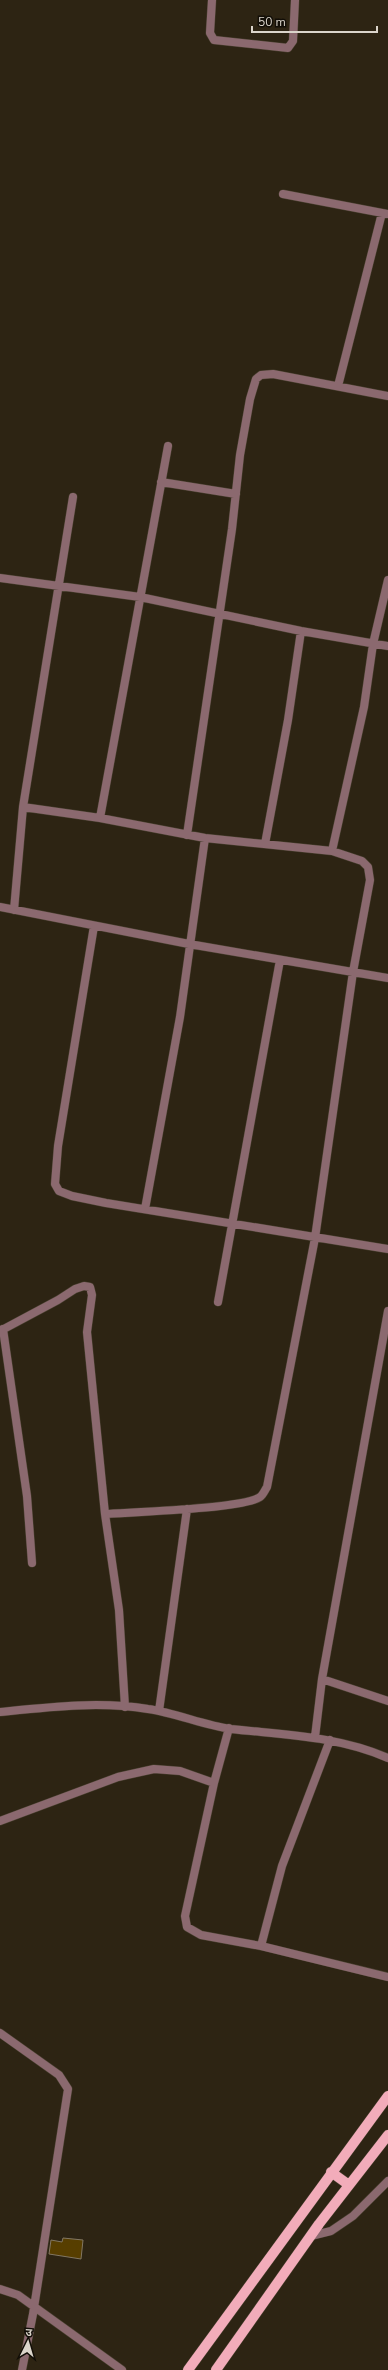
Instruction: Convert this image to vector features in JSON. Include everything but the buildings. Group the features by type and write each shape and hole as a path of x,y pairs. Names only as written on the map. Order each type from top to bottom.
{"main road":[{"path":"188,2370 331,2172 388,2096"},
{"path":"216,2370 311,2236 388,2135"},
{"path":"331,2172 349,2185"}],"street":[{"path":"212,0 210,33 214,40 288,48 293,41 295,0"},
{"path":"282,194 385,213 338,386"},
{"path":"187,835 236,494 240,455 250,399 256,379 261,375 273,374 388,396"},
{"path":"100,818 168,446"},
{"path":"161,482 236,494"},
{"path":"14,910 23,807 57,586 73,497"},
{"path":"0,578 140,597 219,615 388,646"},
{"path":"332,851 364,707 374,644 388,580"},
{"path":"265,844 288,720 301,631"},
{"path":"23,807 100,818 205,838 332,851 362,861 368,867 370,880 353,972 315,1238 267,1487 261,1497 250,1501 187,1508 105,1514"},
{"path":"146,1209 180,1017 205,838"},
{"path":"0,907 189,944 388,978"},
{"path":"94,926 58,1146 55,1184 59,1191 72,1196 231,1225 388,1249"},
{"path":"218,1302 280,960"},
{"path":"32,1563 26,1496 2,1330 58,1300 75,1289 84,1286 90,1287 92,1295 87,1332 105,1514 119,1610 125,1707"},
{"path":"315,1737 322,1679 385,1339 388,1311"},
{"path":"159,1710 187,1508"},
{"path":"322,1679 388,1701"},
{"path":"0,1712 84,1705 159,1710 229,1728 315,1737 330,1740 362,1747 388,1758"},
{"path":"229,1728 214,1783 185,1916 185,1924 189,1930 201,1935 261,1946 388,1977"},
{"path":"261,1946 282,1866 330,1740"},
{"path":"0,1821 118,1777 154,1769 180,1771 214,1783"},
{"path":"0,2033 59,2075 68,2089 34,2308 22,2370"},
{"path":"311,2236 331,2231 353,2216 388,2181"},
{"path":"0,2289 14,2293 122,2370"}]}
